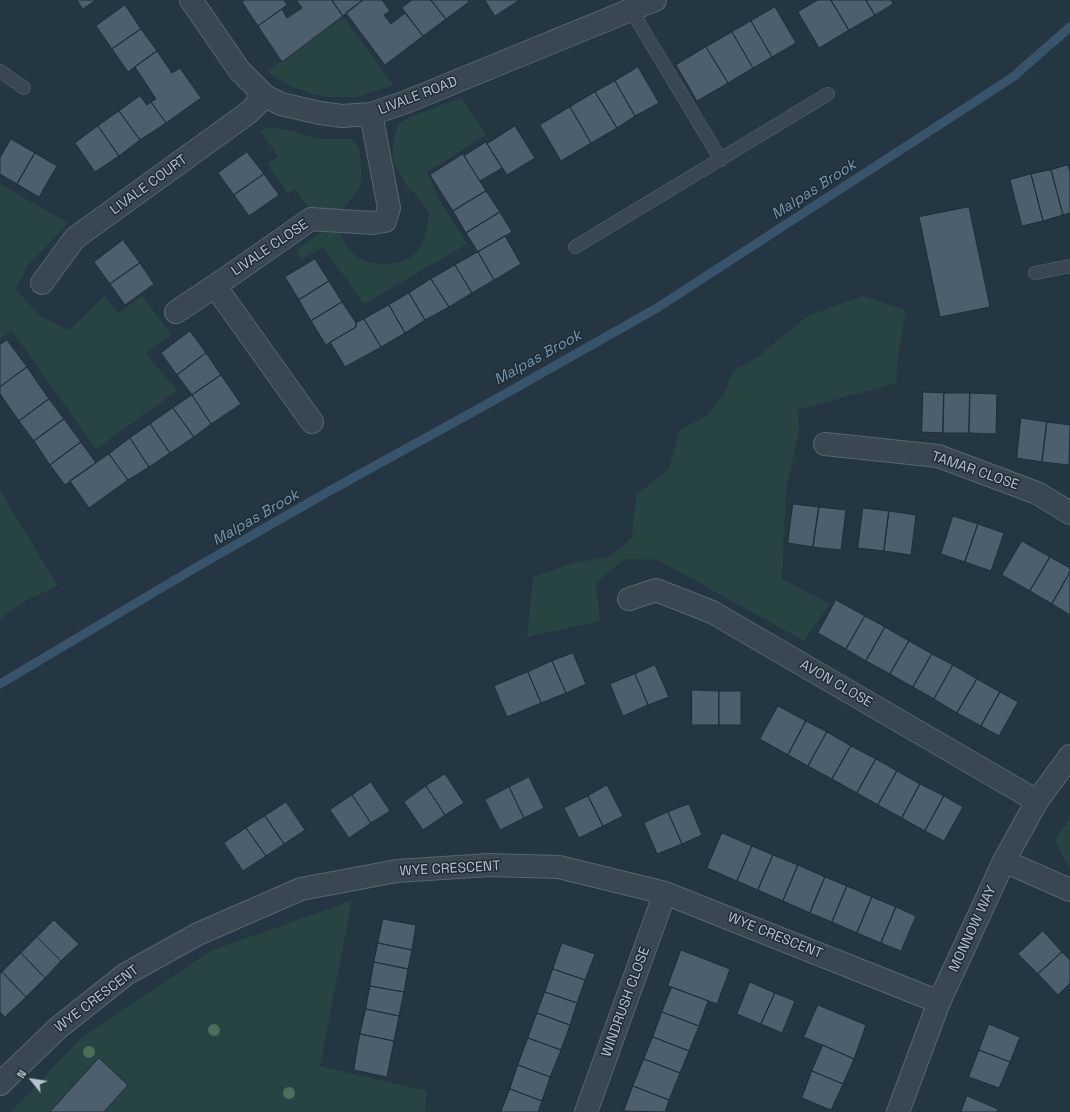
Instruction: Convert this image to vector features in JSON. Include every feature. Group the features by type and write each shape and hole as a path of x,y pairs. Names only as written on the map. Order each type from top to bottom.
{"street":[{"name":"LIVALE ROAD","path":"191,0 240,71 265,96 281,104 320,114 342,116 371,114 406,102 656,0"},
{"name":"LIVALE COURT","path":"42,284 75,238 248,113 265,96"},
{"name":"LIVALE CLOSE","path":"215,286 311,219 372,223 385,221 389,208 371,114"},
{"path":"176,312 215,286 312,422"},
{"name":"TAMAR CLOSE","path":"825,444 938,456 1037,493 1070,513"},
{"name":"AVON CLOSE","path":"629,599 656,590 712,612 1037,801"},
{"name":"MONNOW WAY","path":"898,1112 939,1002 1004,861 1037,801 1070,756"},
{"path":"1004,861 1070,890"},
{"name":"WYE CRESCENT","path":"0,1084 58,1028 126,974 198,934 301,889 397,871 489,864 559,867 665,893 939,1002"},
{"name":"WINDRUSH CLOSE","path":"586,1112 665,893"}],"lane":[{"path":"631,10 721,160"},
{"path":"0,71 24,88"},
{"path":"575,247 828,94"},
{"path":"1035,273 1070,266"}],"green space":[{"path":"343,16 393,85 357,97 329,97 314,95 289,86 267,72"},
{"path":"461,98 486,135 427,172 439,199 467,244 364,304 323,247 302,259 296,250 323,231 338,230 352,252 361,259 369,262 378,264 396,263 412,256 422,243 429,213 416,194 408,188 397,170 392,156 395,133 398,125 409,117"},
{"path":"269,127 292,131 317,139 351,139 359,148 362,176 359,189 344,208 333,213 315,211 308,208 295,189 288,194 267,164 278,156 260,131"},
{"path":"0,184 68,223 28,265 16,289 40,316 69,330 105,296 118,313 142,296 171,334 146,353 177,391 96,449 12,331 0,339"},
{"path":"863,296 906,310 898,356 896,383 798,410 799,431 786,489 782,579 830,604 804,641 658,560 625,559 596,583 600,621 527,637 533,577 573,563 609,557 631,539 637,494 669,469 679,431 707,415 724,394 733,371 758,357 807,316"},
{"path":"0,490 58,586 25,601 0,619"},
{"path":"1070,817 1070,870 1055,841"},
{"path":"352,900 320,1066 427,1091 425,1112 11,1112 80,1039 212,950"}],"building":[{"path":"77,0 96,0 83,9"},
{"path":"245,0 284,0 287,5 258,26 242,2"},
{"path":"332,0 343,16 282,62 258,26 282,9 287,18 302,8 297,1"},
{"path":"332,0 363,0 343,16"},
{"path":"363,0 382,0 390,11 384,15 391,24 405,13 423,36 385,65 346,13"},
{"path":"412,0 431,0 446,19 423,36 402,8"},
{"path":"431,0 468,0 469,2 446,19"},
{"path":"485,0 517,0 518,1 495,16"},
{"path":"818,0 831,0 849,30 819,48 798,12"},
{"path":"831,0 866,0 875,15 849,30"},
{"path":"866,0 891,0 893,4 875,15"},
{"path":"125,5 141,29 112,49 96,26"},
{"path":"775,7 796,43 772,57 751,21"},
{"path":"751,21 772,57 753,68 732,32"},
{"path":"141,29 157,51 128,72 112,49"},
{"path":"732,32 753,68 728,83 706,47"},
{"path":"706,47 728,83 697,101 676,65"},
{"path":"157,51 172,73 180,68 201,98 166,123 151,102 156,99 135,67"},
{"path":"638,67 659,103 635,116 615,81"},
{"path":"615,81 635,116 617,128 595,92"},
{"path":"595,92 617,128 591,143 570,107"},
{"path":"140,96 147,105 151,102 166,123 140,140 119,111"},
{"path":"570,107 591,143 561,161 540,125"},
{"path":"119,111 140,140 119,156 98,126"},
{"path":"98,126 119,156 95,172 75,143"},
{"path":"515,126 535,158 507,175 487,144"},
{"path":"11,139 35,153 17,184 0,174 0,158"},
{"path":"486,142 502,168 480,181 464,156"},
{"path":"247,152 264,174 234,195 218,173"},
{"path":"35,153 57,166 39,197 17,184"},
{"path":"463,154 486,191 453,211 430,175"},
{"path":"1068,165 1070,172 1070,213 1063,215 1051,170"},
{"path":"1051,170 1063,215 1043,221 1031,174"},
{"path":"264,174 279,195 249,216 234,195"},
{"path":"1031,174 1043,221 1022,226 1010,180"},
{"path":"486,191 500,212 466,233 453,211"},
{"path":"969,207 990,307 940,317 919,217"},
{"path":"500,212 512,232 478,252 466,233"},
{"path":"505,236 521,264 494,280 478,252"},
{"path":"123,240 140,263 110,284 94,262"},
{"path":"478,252 494,280 472,293 455,265"},
{"path":"315,259 329,281 299,300 285,277"},
{"path":"140,263 154,284 125,305 110,284"},
{"path":"455,265 472,293 449,307 431,279"},
{"path":"431,279 449,307 425,320 409,293"},
{"path":"329,281 342,302 311,321 299,300"},
{"path":"409,293 425,320 405,333 389,305"},
{"path":"342,302 356,323 356,327 326,345 311,321"},
{"path":"389,305 405,333 381,347 364,319"},
{"path":"364,319 381,347 345,367 330,342 356,327 356,323"},
{"path":"190,331 206,353 177,375 161,353"},
{"path":"7,340 27,367 0,387 0,345"},
{"path":"206,353 221,375 192,395 177,375"},
{"path":"27,367 49,399 19,421 0,394 0,387"},
{"path":"221,375 241,404 211,424 192,395"},
{"path":"923,392 944,393 943,433 922,432"},
{"path":"944,393 970,393 969,433 943,433"},
{"path":"970,393 997,394 996,434 969,433"},
{"path":"192,395 211,424 194,437 173,408"},
{"path":"49,399 64,419 34,441 19,421"},
{"path":"173,408 194,437 170,453 150,424"},
{"path":"1021,418 1047,422 1042,462 1017,458"},
{"path":"64,419 81,442 50,465 34,441"},
{"path":"1047,422 1070,425 1069,465 1042,462"},
{"path":"150,424 170,453 149,467 130,438"},
{"path":"130,438 149,467 128,480 109,454"},
{"path":"81,442 96,463 65,485 50,465"},
{"path":"109,454 128,480 89,508 70,481"},
{"path":"793,504 819,507 813,547 788,543"},
{"path":"819,507 846,510 841,550 813,547"},
{"path":"863,508 889,511 884,551 858,548"},
{"path":"889,511 916,515 911,555 884,551"},
{"path":"953,516 978,524 965,562 941,554"},
{"path":"978,524 1004,533 991,571 965,562"},
{"path":"1022,541 1050,557 1030,591 1002,575"},
{"path":"1050,557 1070,568 1070,572 1052,604 1030,591"},
{"path":"1070,572 1070,615 1052,604"},
{"path":"836,600 865,616 846,649 818,633"},
{"path":"865,616 885,627 866,661 846,649"},
{"path":"885,627 909,641 890,674 866,661"},
{"path":"909,641 932,654 913,687 890,674"},
{"path":"573,653 586,684 566,693 552,661"},
{"path":"932,654 953,665 934,699 913,687"},
{"path":"552,661 566,693 541,703 528,672"},
{"path":"655,665 669,697 648,705 635,674"},
{"path":"953,665 977,679 957,713 934,699"},
{"path":"528,672 541,703 507,717 494,686"},
{"path":"635,674 648,705 623,716 610,684"},
{"path":"977,679 1000,692 981,726 957,713"},
{"path":"692,690 719,691 719,725 692,725"},
{"path":"719,691 741,691 741,725 719,725"},
{"path":"1000,692 1018,702 999,736 981,726"},
{"path":"778,706 806,721 788,755 760,739"},
{"path":"806,721 827,732 808,766 788,755"},
{"path":"827,732 851,746 832,779 808,766"},
{"path":"851,746 876,759 857,793 832,779"},
{"path":"876,759 897,771 878,805 857,793"},
{"path":"897,771 920,784 902,818 878,805"},
{"path":"445,774 464,803 445,815 426,786"},
{"path":"529,777 544,808 524,818 509,787"},
{"path":"371,782 390,811 371,823 352,795"},
{"path":"920,784 944,796 925,831 902,818"},
{"path":"607,785 623,816 603,826 588,796"},
{"path":"426,786 445,815 423,830 404,802"},
{"path":"509,787 524,818 500,830 485,800"},
{"path":"352,795 371,823 349,838 330,810"},
{"path":"588,796 603,826 579,838 564,808"},
{"path":"944,796 963,807 944,841 925,831"},
{"path":"286,802 305,830 284,844 265,816"},
{"path":"689,804 702,835 682,844 668,812"},
{"path":"668,812 682,844 657,854 644,823"},
{"path":"265,816 284,844 266,856 246,828"},
{"path":"246,828 266,856 243,871 224,843"},
{"path":"722,833 752,846 737,881 707,868"},
{"path":"752,846 773,855 758,890 737,881"},
{"path":"773,855 798,865 783,901 758,890"},
{"path":"798,865 825,877 810,913 783,901"},
{"path":"825,877 847,886 832,922 810,913"},
{"path":"847,886 872,897 857,933 832,922"},
{"path":"872,897 896,907 881,943 857,933"},
{"path":"896,907 916,916 901,951 881,943"},
{"path":"383,919 416,925 412,950 378,943"},
{"path":"54,920 79,944 61,961 37,937"},
{"path":"1043,931 1062,952 1038,974 1018,954"},
{"path":"37,937 61,961 45,978 21,953"},
{"path":"378,943 412,950 408,969 374,962"},
{"path":"562,943 595,954 585,980 553,969"},
{"path":"681,950 730,969 717,1004 668,986"},
{"path":"1062,952 1070,960 1070,983 1058,995 1038,974"},
{"path":"21,953 45,978 26,997 2,972"},
{"path":"374,962 408,969 404,992 370,986"},
{"path":"553,969 585,980 577,1003 545,992"},
{"path":"2,972 26,997 5,1017 0,1012 0,974"},
{"path":"750,982 775,993 761,1024 737,1014"},
{"path":"370,986 404,992 399,1016 366,1009"},
{"path":"672,987 708,1001 699,1026 662,1012"},
{"path":"545,992 577,1003 570,1025 537,1013"},
{"path":"775,993 795,1001 782,1033 761,1024"},
{"path":"818,1005 866,1025 854,1059 804,1037"},
{"path":"366,1009 399,1016 394,1041 360,1034"},
{"path":"662,1012 699,1026 689,1051 653,1037"},
{"path":"537,1013 570,1025 561,1050 528,1038"},
{"path":"989,1024 1020,1037 1010,1062 979,1050"},
{"path":"360,1034 394,1041 387,1077 354,1070"},
{"path":"653,1037 689,1051 680,1073 644,1059"},
{"path":"528,1038 561,1050 550,1077 518,1065"},
{"path":"823,1045 854,1059 843,1084 812,1071"},
{"path":"979,1050 1010,1062 999,1088 969,1077"},
{"path":"99,1058 128,1085 104,1112 50,1112"},
{"path":"644,1059 680,1073 669,1100 633,1086"},
{"path":"518,1065 550,1077 542,1101 510,1089"},
{"path":"812,1071 843,1084 831,1110 802,1098"},
{"path":"633,1086 669,1100 665,1112 624,1111"},
{"path":"510,1089 542,1101 538,1112 501,1112"},
{"path":"967,1096 998,1109 997,1112 961,1112"}],"waterway":[{"name":"Malpas Brook","path":"0,684 195,568 324,494 657,308 1013,77 1070,27"}]}
